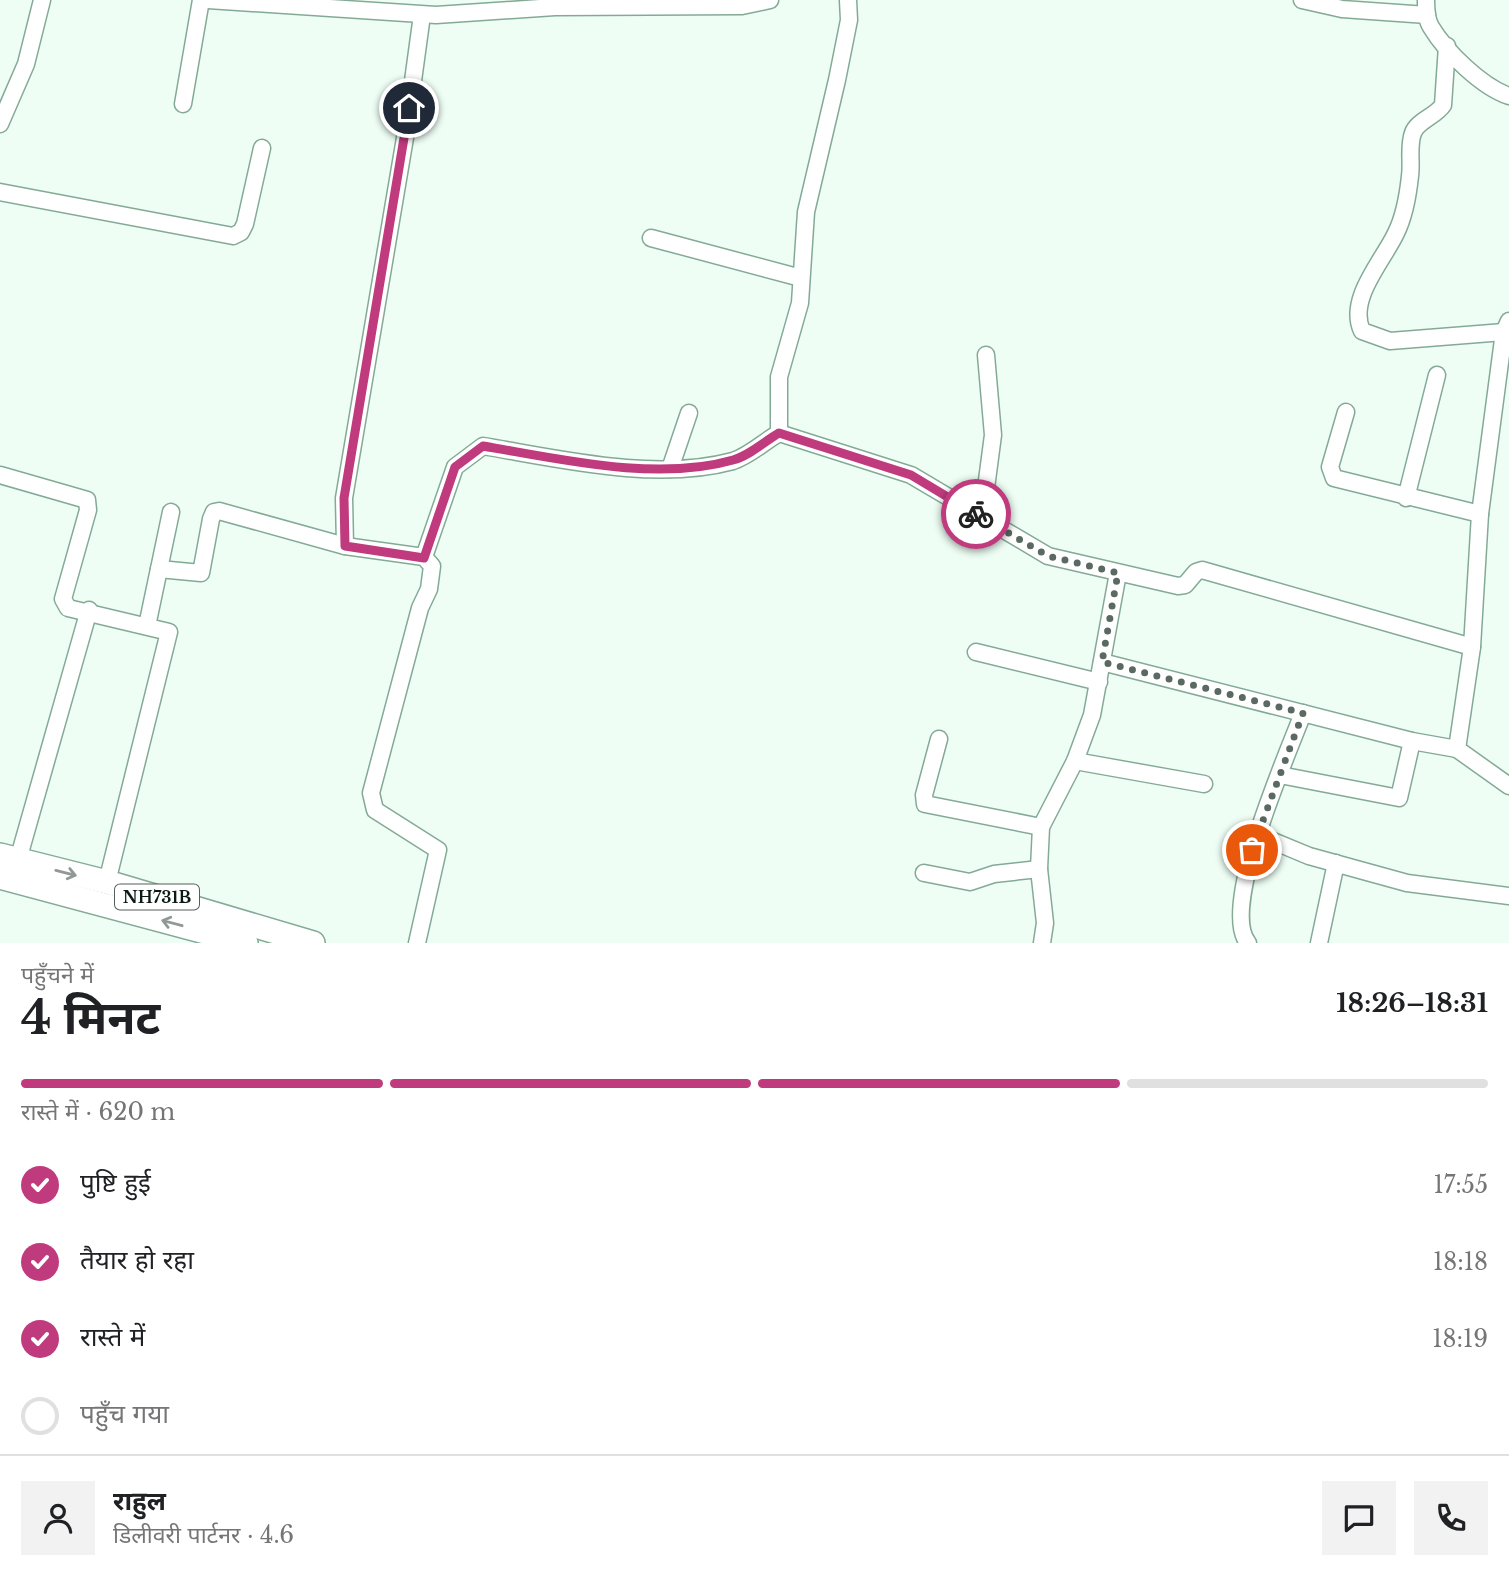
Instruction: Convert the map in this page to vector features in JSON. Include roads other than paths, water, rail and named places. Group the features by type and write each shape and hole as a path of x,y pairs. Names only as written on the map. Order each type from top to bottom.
{"highway":[{"name":"NH731B","path":"9,858 107,882 313,943"},
{"path":"0,877 240,942"}],"street":[{"path":"0,124 26,64 43,0"},
{"path":"183,104 201,0"},
{"path":"208,0 422,15 525,5 742,6 770,0"},
{"path":"779,433 779,377 800,303 806,212 840,68 849,20 848,0"},
{"path":"1302,0 1342,9 1426,8 1431,27 1477,80 1491,90 1509,96"},
{"path":"345,546 344,498 406,132 422,15"},
{"path":"1447,46 1443,105 1412,134 1410,176 1403,216 1359,301 1359,324 1362,331 1390,341 1506,327 1480,514 1472,647 1457,749"},
{"path":"0,191 233,236 241,232 246,224 262,148"},
{"path":"651,238 801,278"},
{"path":"982,518 993,435 986,355"},
{"path":"1406,498 1437,374"},
{"path":"1346,412 1330,474 1334,478 1406,498 1480,514"},
{"path":"670,469 689,413"},
{"path":"424,558 455,467 483,446 587,463 670,469 735,460 779,433 911,475 1048,556 1178,586 1185,585 1196,572 1202,570 1472,647"},
{"path":"0,475 87,500 88,510 64,599 68,608 89,610 169,632 107,882"},
{"path":"159,569 201,573 211,519 219,510 345,546 424,558 432,566 429,589 420,608 371,793 375,810 438,850 417,943"},
{"path":"147,626 171,512"},
{"path":"1042,943 1044,906 1039,869 1041,827 1075,761 1092,715 1118,573"},
{"path":"9,858 89,610"},
{"path":"976,652 1098,682"},
{"path":"1102,662 1412,741 1457,749 1509,786"},
{"path":"1244,942 1239,920 1256,834 1303,713"},
{"path":"939,739 925,804 1041,827"},
{"path":"1280,775 1399,798 1412,741"},
{"path":"1075,761 1204,784"},
{"path":"1256,834 1336,863 1407,883 1509,896"},
{"path":"1319,943 1336,863"},
{"path":"924,873 970,882 1001,872 1039,869"}]}
